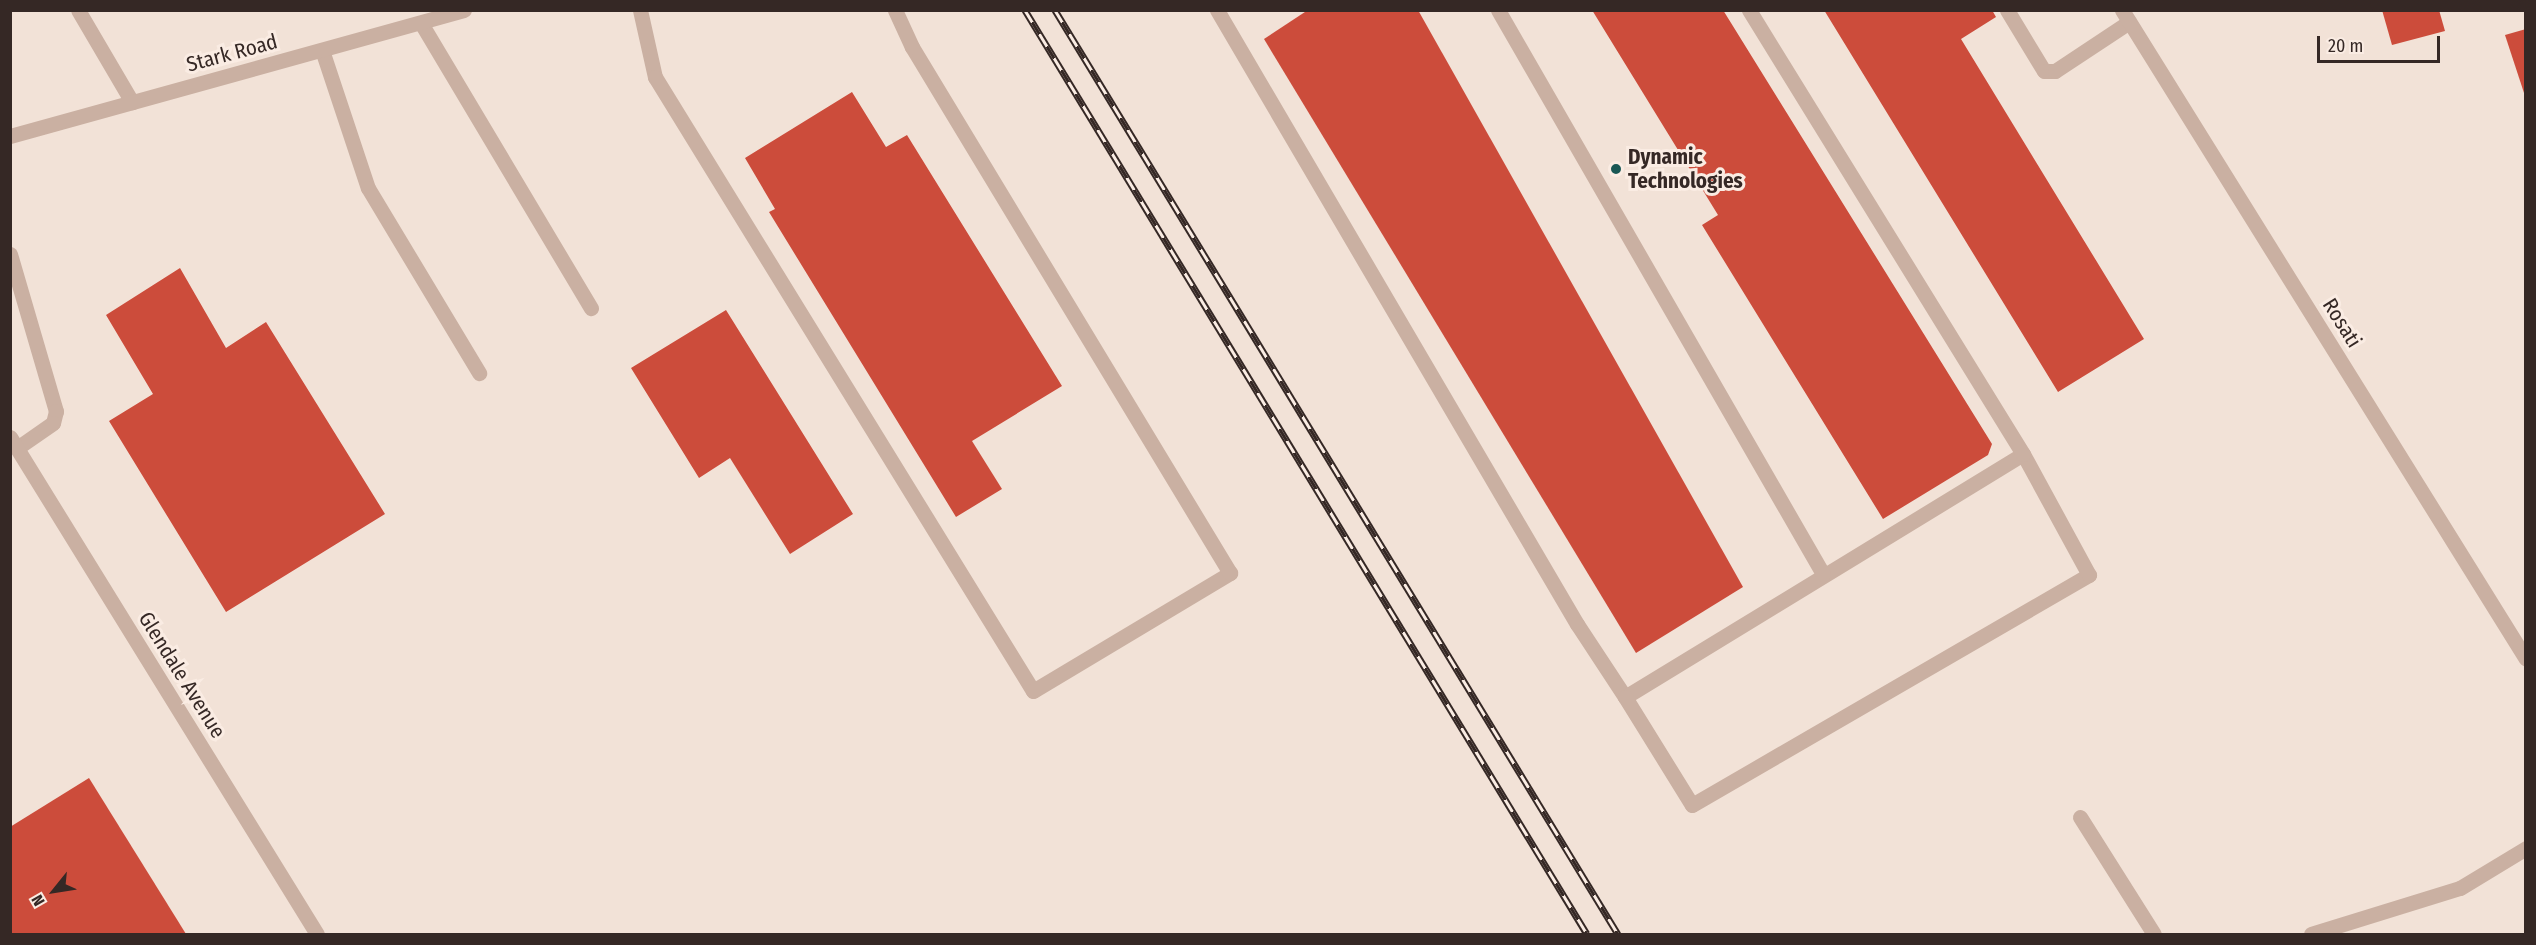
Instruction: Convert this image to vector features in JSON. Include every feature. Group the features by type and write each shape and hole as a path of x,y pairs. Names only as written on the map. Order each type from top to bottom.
{"street":[{"path":"78,10 132,102"},
{"name":"Stark Road","path":"10,136 464,10"},
{"path":"640,10 655,77 1033,691 1230,573 912,47 895,10"},
{"path":"1217,10 1577,624 1692,805 2090,575 2023,454 1749,10"},
{"path":"1498,10 1823,574"},
{"path":"2007,10 2044,71 2055,71 2126,16"},
{"name":"Rosati","path":"2126,16 2526,658"},
{"path":"421,22 591,308"},
{"path":"322,50 368,188 479,373"},
{"path":"10,254 56,411 53,423 14,443"},
{"name":"Glendale Avenue","path":"14,443 317,934"},
{"path":"1625,697 1823,574 2023,454"},
{"path":"2080,818 2154,934"},
{"path":"2311,934 2460,888 2526,848"}],"building":[{"path":"1308,10 1418,10 1743,587 1636,653 1264,39"},
{"path":"1592,10 1723,10 1992,444 1988,455 1883,519 1702,225 1718,215"},
{"path":"1824,10 1992,10 1996,17 1961,39 2144,339 2058,392"},
{"path":"2382,10 2439,10 2445,31 2392,45"},
{"path":"2526,29 2526,96 2525,96 2505,35"},
{"path":"852,92 886,147 907,135 1062,386 972,441 1002,489 956,517 769,212 775,209 745,158"},
{"path":"180,268 226,348 266,322 385,514 226,612 109,421 153,394 106,315"},
{"path":"726,310 853,514 790,554 730,458 699,478 631,368"},
{"path":"89,778 186,934 10,934 10,827"}],"railway":[{"path":"1025,10 1587,934"},
{"path":"1055,10 1618,934"}],"place":[{"name":"Dynamic Technologies","path":"1616,169"}]}
